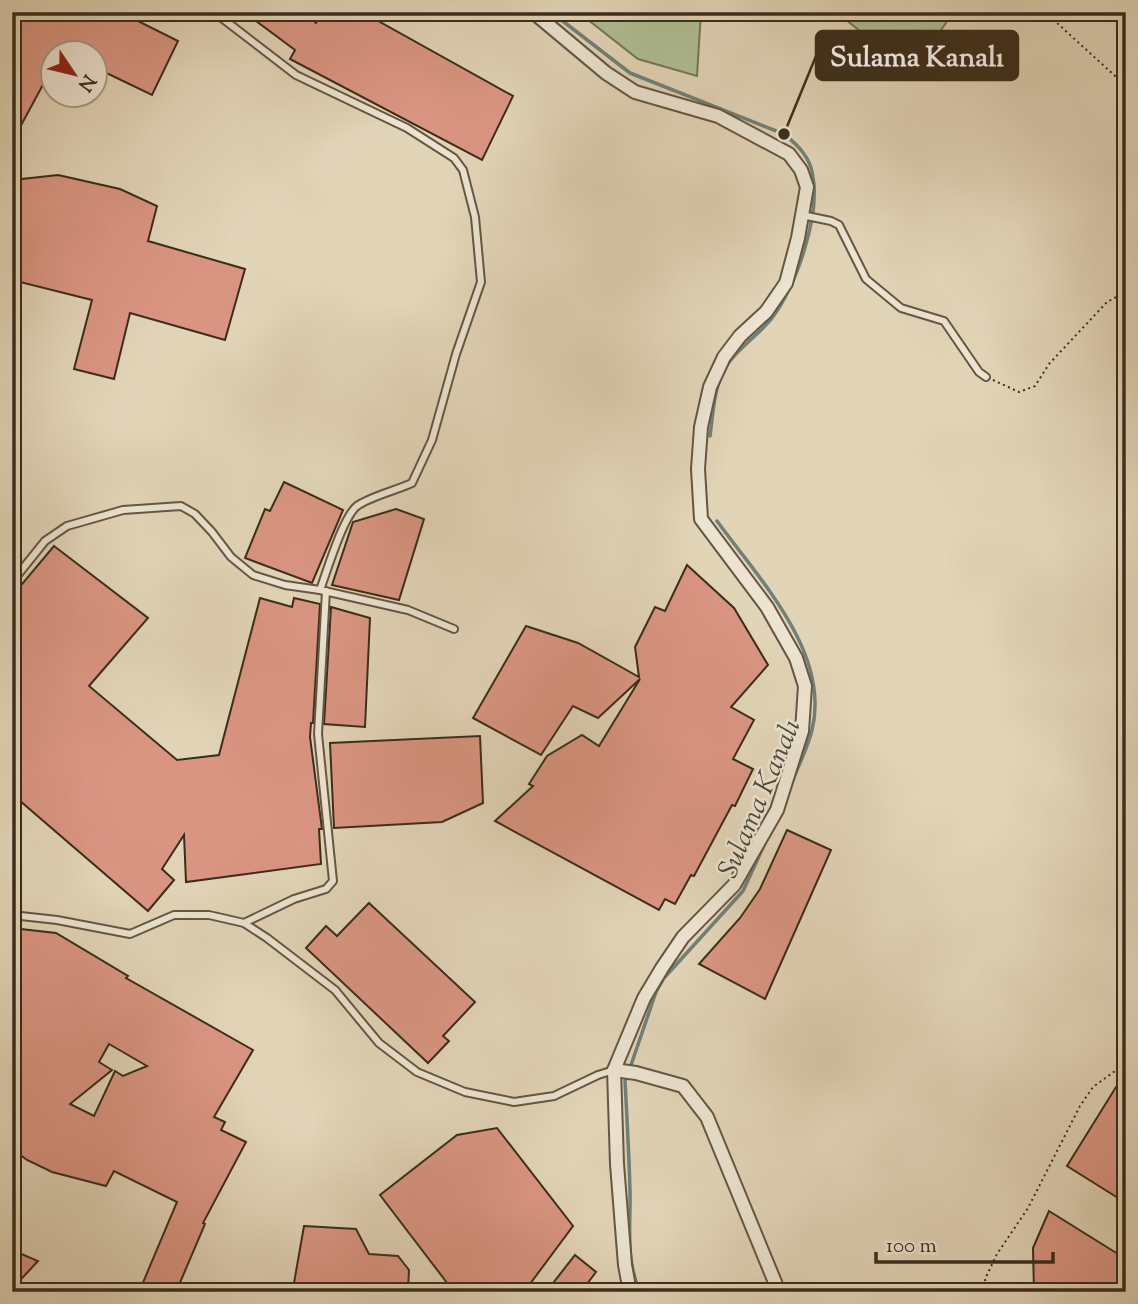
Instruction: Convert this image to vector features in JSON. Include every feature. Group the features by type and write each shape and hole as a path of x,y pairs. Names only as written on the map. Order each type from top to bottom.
{"street":[{"path":"533,12 607,73 635,92 718,116 789,154 801,170 807,187 798,239 786,283 766,312 740,336 724,357 710,387 701,427 698,469 701,519 767,607 796,658 805,686 803,731 777,810 734,886 683,937 662,968 645,998 614,1070 624,1252 630,1292"},
{"path":"614,1070 683,1086 707,1117 779,1292"}],"lane":[{"path":"214,12 296,75 407,128 454,158 463,170 475,217 481,282 456,354 432,440 412,483 355,507 346,520 323,591 318,734 333,881 326,888 294,899 244,923"},
{"path":"802,215 839,225 866,279 901,308 944,321 979,372 986,377"},
{"path":"12,582 45,541 66,526 123,510 181,506 195,514 231,557 253,575 285,585 408,610 454,629"},
{"path":"12,915 57,920 130,934 174,915 209,915 244,923 335,989 379,1043 417,1072 465,1092 514,1102 554,1096 614,1070"}],"path":[{"path":"1045,12 1126,86"},
{"path":"986,377 1019,391 1035,386 1049,364 1107,302 1126,292"},
{"path":"987,1292 985,1279 997,1254 1028,1208 1080,1106 1093,1087 1126,1063"}],"green space":[{"path":"578,12 701,12 697,76 638,59"},
{"path":"836,12 954,12 933,41 893,57"}],"building":[{"path":"12,12 120,12 178,41 152,95 108,74 108,38 38,38 38,94 12,142"},
{"path":"244,12 303,12 316,23 322,12 362,12 513,96 482,160 290,59 295,50"},
{"path":"58,175 120,189 157,206 148,241 245,269 225,340 130,313 114,379 74,369 92,300 12,280 13,180"},
{"path":"284,482 343,510 312,583 245,558 265,509 270,511"},
{"path":"396,509 424,519 399,600 332,585 353,522"},
{"path":"54,546 148,618 89,686 177,760 219,755 260,598 292,607 294,598 320,604 310,737 322,829 319,829 321,864 186,882 184,835 162,869 174,880 148,911 12,794 12,596"},
{"path":"687,565 734,608 768,665 731,707 754,720 733,759 753,769 735,806 732,805 694,876 691,875 675,904 665,899 659,910 495,821 533,786 529,784 547,756 582,735 599,746 640,679 598,718 573,706 541,755 473,718 526,626 578,643 639,677 635,647 655,607 665,611"},
{"path":"331,607 370,618 365,727 324,724"},
{"path":"480,736 483,803 442,822 334,828 330,743"},
{"path":"787,830 831,850 765,999 699,964 740,918 760,889"},
{"path":"369,903 475,1002 443,1036 449,1041 428,1063 306,948 326,926 337,936"},
{"path":"12,928 56,933 128,976 126,978 253,1050 214,1117 225,1122 221,1130 246,1142 203,1223 205,1224 176,1292 139,1292 177,1202 114,1171 106,1186 52,1172 12,1149","holes":["109,1044 147,1066 123,1076 115,1071 94,1116 70,1104 112,1070 99,1062"]},
{"path":"1116,1087 1126,1093 1126,1203 1067,1166"},
{"path":"497,1128 573,1226 524,1292 454,1292 380,1195 457,1135"},
{"path":"1049,1211 1126,1259 1126,1292 1034,1292 1033,1248"},
{"path":"304,1226 356,1229 369,1254 398,1256 409,1270 408,1291 294,1283"},
{"path":"12,1250 38,1261 12,1289"},
{"path":"575,1255 596,1272 587,1284 597,1292 546,1292"}],"waterway":[{"name":"Sulama Kanalı","path":"551,12 630,73 784,134 799,147 810,164 813,177 813,211 797,270 790,288 772,318 735,355 721,375 710,436"},
{"name":"Sulama Kanalı","path":"717,521 771,592 801,645 811,673 815,701 812,730 793,780"},
{"name":"Sulama Kanalı","path":"630,1068 656,992 664,978 743,891 766,841"},
{"name":"Sulama Kanalı","path":"627,1075 625,1081 630,1241 632,1267 640,1292"}],"place":[{"name":"Sulama Kanalı","path":"784,134"}]}
